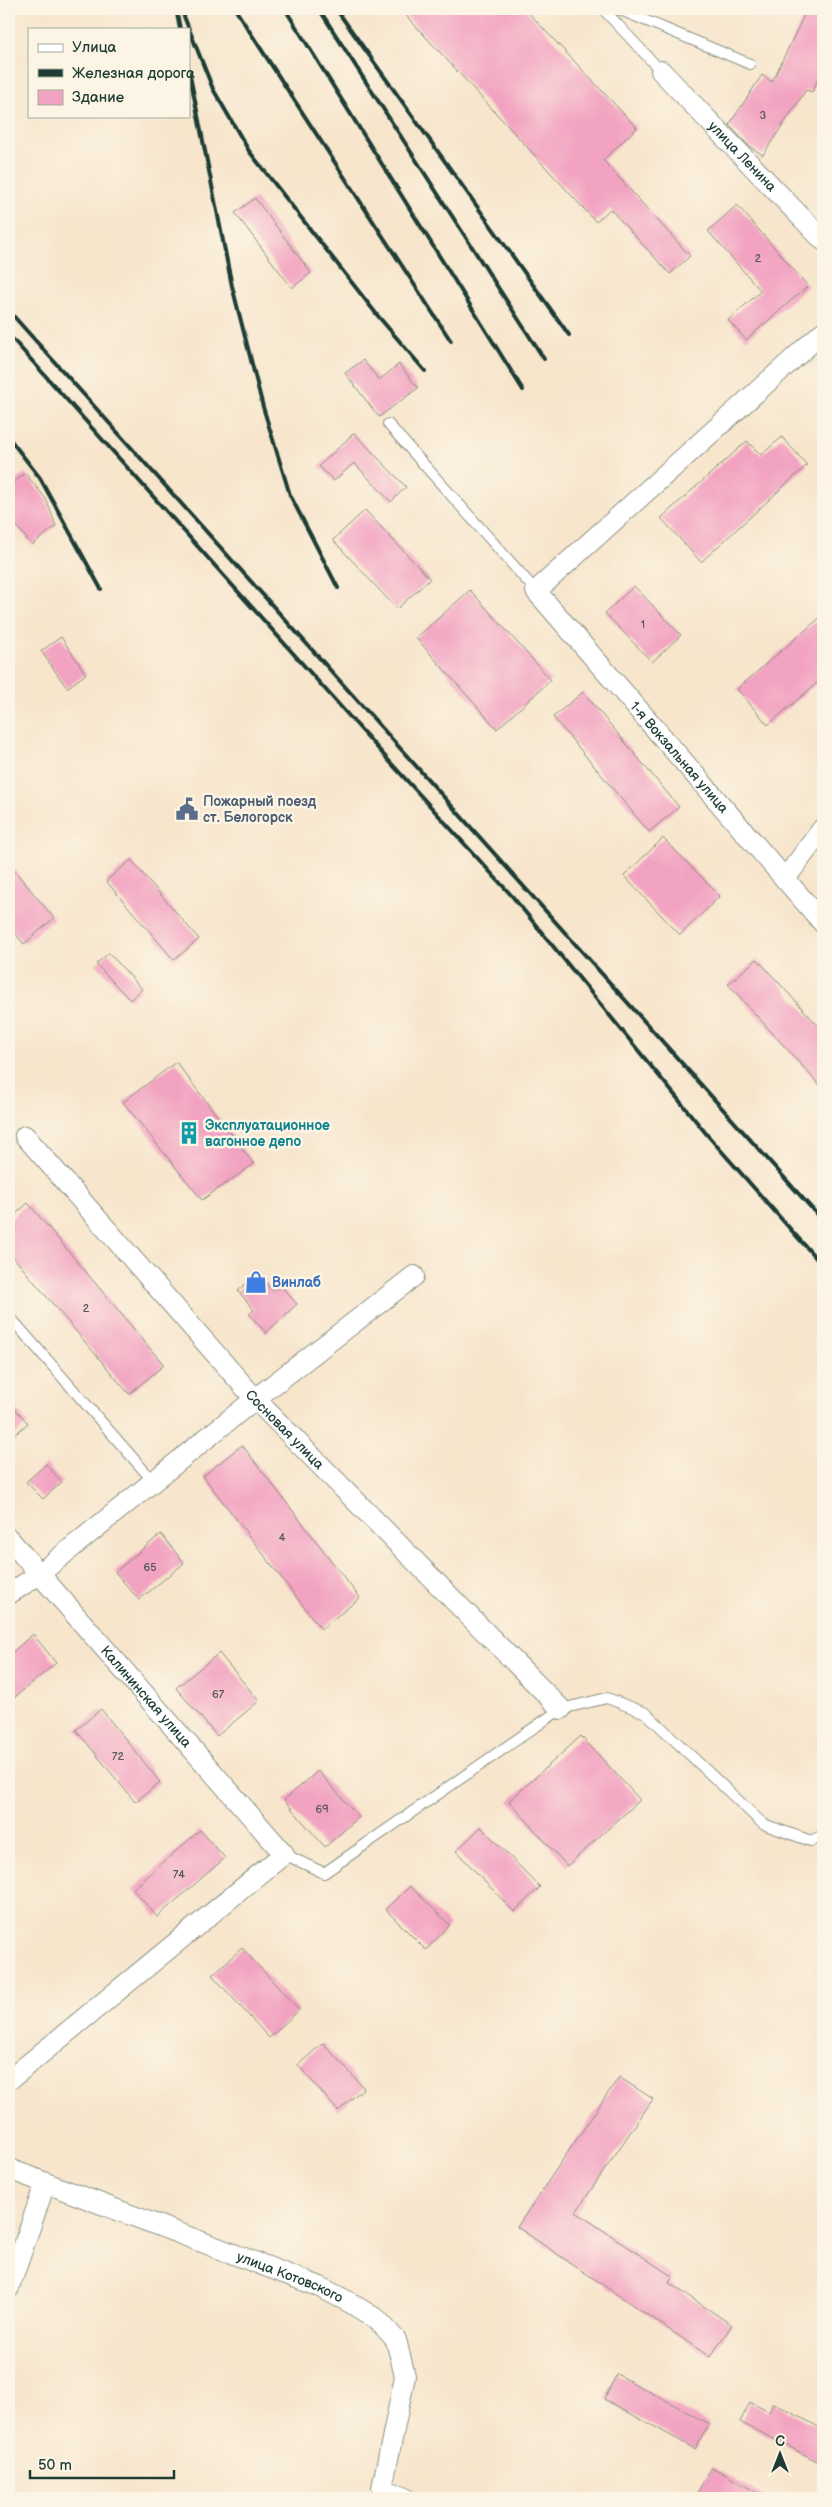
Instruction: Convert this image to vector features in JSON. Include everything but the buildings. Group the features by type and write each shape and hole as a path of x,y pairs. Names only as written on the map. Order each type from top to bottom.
{"street":[{"name":"улица Ленина","path":"661,71 823,240"},
{"path":"536,591 823,332"},
{"name":"1-я Вокзальная улица","path":"536,591 823,923"},
{"path":"785,879 823,828"},
{"name":"Сосновая улица","path":"25,1136 255,1398 561,1709"},
{"path":"9,1594 38,1575 255,1398 414,1276"},
{"name":"Калининская улица","path":"9,1539 38,1575 284,1854"},
{"path":"10,2075 284,1854"},
{"name":"улица Котовского","path":"9,2169 318,2286 378,2320 396,2340 405,2376 382,2488 399,2497"},
{"path":"9,2288 45,2184"}],"lane":[{"path":"603,9 661,71"},
{"path":"618,9 750,64"},
{"path":"388,424 536,591"},
{"path":"9,1316 153,1481"},
{"path":"284,1854 324,1872 561,1709 607,1698 646,1713 763,1824 811,1841 823,1835"}],"railway":[{"path":"176,9 180,28"},
{"path":"181,9 189,28"},
{"path":"235,9 451,341"},
{"path":"285,9 523,390"},
{"path":"319,9 544,359"},
{"path":"336,9 569,335"},
{"path":"190,32 213,89 249,151 378,316 425,371"},
{"path":"190,76 232,286 263,407 290,495 338,588"},
{"path":"9,311 823,1221"},
{"path":"9,335 512,896 709,1137 823,1266"},
{"path":"9,438 40,478 101,589"}],"place":[{"name":"Пожарный поезд ст. Белогорск","path":"187,809"},
{"name":"Эксплуатационное вагонное депо","path":"189,1133"},
{"name":"Винлаб","path":"256,1282"}]}
